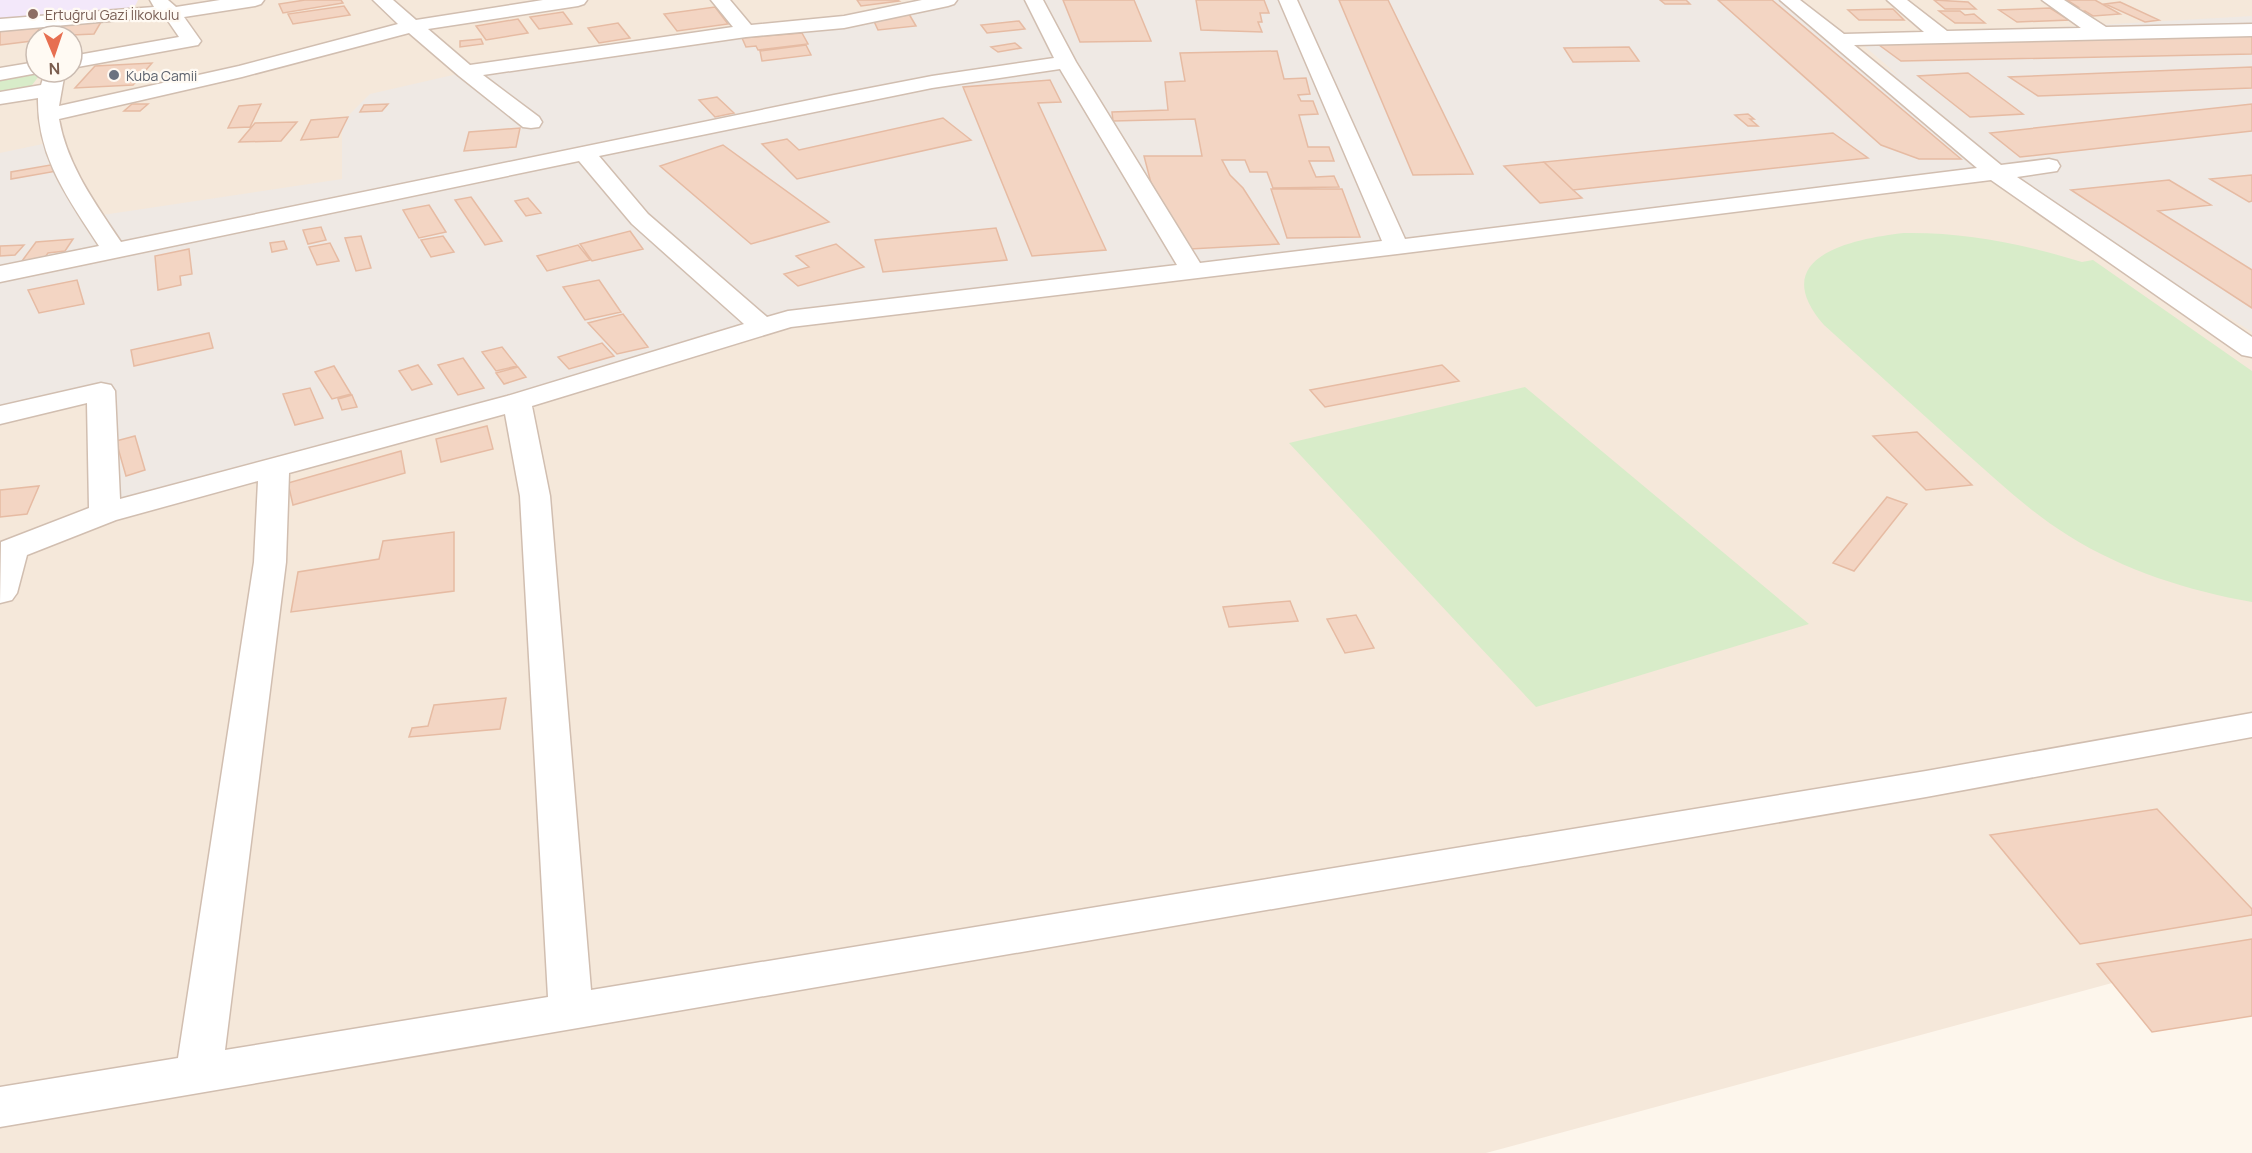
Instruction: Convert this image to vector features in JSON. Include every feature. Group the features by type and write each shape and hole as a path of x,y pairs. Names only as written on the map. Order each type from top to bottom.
{"street":[{"path":"0,25 150,6 172,13 255,0"},
{"path":"382,0 466,72 531,122"},
{"path":"720,0 746,31"},
{"path":"466,72 746,31 844,22 948,0"},
{"path":"1034,0 1066,62 1192,270"},
{"path":"1288,0 1397,247"},
{"path":"1790,0 1995,172 2252,349"},
{"path":"1896,0 1943,38"},
{"path":"2051,0 2102,33"},
{"path":"48,115 412,26 565,1"},
{"path":"84,55 105,46 145,20 150,6"},
{"path":"172,13 219,75"},
{"path":"1839,40 2252,30"},
{"path":"84,58 192,41"},
{"path":"0,274 921,85 1066,62"},
{"path":"0,74 24,70"},
{"path":"0,98 42,84"},
{"path":"51,84 48,115 52,142 63,169 114,250"},
{"path":"585,154 640,219 763,327"},
{"path":"0,593 12,549 105,513 517,402 788,319 1397,247 2049,166"},
{"path":"0,415 100,392 105,513"},
{"path":"517,402 535,496 571,1010"},
{"path":"200,1073 270,562 274,468"},
{"path":"0,1107 1926,784 2252,725"}],"shaded area":[{"path":"0,0 2252,0 2252,945 1486,1153 0,1153"},
{"name":"Ertuğrul Gazi İlkokulu","path":"0,0 138,0 134,8 0,19"},
{"path":"944,0 1792,0 1839,40 1899,76 1856,39 2252,16 2252,332 1995,172 763,327 105,513 100,392 0,415 0,153 52,142 89,217 342,179 342,122 370,94 466,72 844,22"}],"green space":[{"path":"24,75 24,84 33,84 29,89 0,94 0,78"},
{"path":"1904,233 1994,240 2082,262 2093,260 2252,371 2252,602 2204,592 2157,578 2112,559 2069,536 2012,494 1824,325 1808,302 1804,283 1809,268 1822,256 1840,247 1861,240"},
{"path":"1525,387 1809,624 1536,707 1289,443"}],"building":[{"path":"305,0 341,0 343,3 283,13 279,4"},
{"path":"857,0 897,0 899,1 861,6"},
{"path":"1063,0 1134,0 1151,41 1080,42"},
{"path":"1196,0 1264,0 1269,13 1260,13 1262,22 1258,22 1262,32 1201,30"},
{"path":"1339,0 1388,0 1473,174 1413,175"},
{"path":"1660,0 1686,0 1690,4 1665,4"},
{"path":"1718,0 1772,0 1961,159 1919,159 1881,145"},
{"path":"1934,0 1968,2 1976,9 1945,9"},
{"path":"2067,0 2095,0 2120,14 2093,16 2085,11 2075,12 2068,7 2078,7"},
{"path":"2120,2 2159,20 2145,22 2105,4"},
{"path":"344,6 350,15 293,24 288,14"},
{"path":"715,7 728,24 677,31 664,14"},
{"path":"2050,8 2069,20 2017,22 1999,10"},
{"path":"1893,9 1904,20 1859,20 1848,10"},
{"path":"1939,11 1974,14 1985,23 1955,23"},
{"path":"563,12 572,24 539,29 530,17"},
{"path":"909,14 916,26 878,30 873,19"},
{"path":"518,19 528,33 486,40 476,26"},
{"path":"1019,21 1025,29 987,33 981,25"},
{"path":"101,22 94,34 84,34 84,24 72,24"},
{"path":"618,23 630,38 599,43 588,28"},
{"path":"24,29 24,42 0,45 0,31"},
{"path":"802,33 808,44 758,50 756,46 746,47 742,38"},
{"path":"2252,34 2252,54 1901,61 1875,42"},
{"path":"481,39 483,44 460,47 460,41"},
{"path":"1015,43 1021,48 998,52 991,47"},
{"path":"806,45 811,55 762,61 760,51"},
{"path":"1629,47 1639,61 1573,62 1564,48"},
{"path":"1277,51 1284,79 1306,78 1310,94 1298,95 1301,101 1313,101 1318,114 1299,115 1308,147 1329,147 1334,161 1309,161 1316,177 1334,176 1339,187 1273,188 1267,172 1250,172 1245,160 1222,160 1230,175 1243,188 1279,244 1190,249 1151,183 1144,156 1202,156 1195,119 1113,121 1112,112 1168,110 1165,82 1185,81 1180,53"},
{"name":"Kuba Camii","path":"152,63 133,85 75,88 79,84 84,84 84,78 95,66"},
{"path":"2252,67 2252,88 2038,96 2009,77"},
{"path":"1968,73 2023,114 1970,117 1918,76"},
{"path":"1050,80 1061,102 1038,103 1106,250 1032,256 963,87"},
{"path":"717,97 734,113 715,117 699,100"},
{"path":"132,104 148,104 140,111 124,111"},
{"path":"261,104 250,127 228,128 239,106"},
{"path":"388,104 382,111 360,112 364,105"},
{"path":"2252,104 2252,131 2020,157 1990,133"},
{"path":"1748,114 1758,126 1748,126 1735,115"},
{"path":"348,117 338,137 301,140 311,120"},
{"path":"943,118 971,140 797,179 762,144 787,139 799,150"},
{"path":"297,122 281,141 239,142 255,123"},
{"path":"520,128 516,147 464,151 469,132"},
{"path":"1833,133 1868,158 1573,190 1544,162"},
{"path":"723,145 829,222 751,244 660,166"},
{"path":"1544,162 1582,198 1540,203 1504,166"},
{"path":"56,164 57,171 11,179 11,172"},
{"path":"2252,175 2252,201 2249,202 2210,179"},
{"path":"2169,180 2211,205 2158,211 2252,270 2252,308 2071,190"},
{"path":"1271,189 1342,189 1360,237 1287,238"},
{"path":"471,197 502,241 485,245 455,200"},
{"path":"528,198 541,213 526,216 515,201"},
{"path":"429,205 446,232 419,238 403,210"},
{"path":"321,227 326,240 308,244 303,230"},
{"path":"996,228 1007,260 883,272 875,240"},
{"path":"630,231 643,249 592,261 580,244"},
{"path":"361,236 371,268 356,271 345,238"},
{"path":"443,236 454,252 431,257 421,240"},
{"path":"73,239 65,251 48,253 43,260 22,261 36,242"},
{"path":"284,241 287,249 272,252 270,243"},
{"path":"330,243 339,261 317,265 309,247"},
{"path":"836,244 864,267 798,286 784,274 809,267 796,256"},
{"path":"24,245 15,255 0,256 0,246"},
{"path":"578,245 590,260 547,271 537,256"},
{"path":"189,249 192,274 180,276 181,285 158,290 155,256"},
{"path":"77,280 84,304 39,313 28,290"},
{"path":"599,280 621,312 585,320 563,287"},
{"path":"623,314 648,347 617,354 588,323"},
{"path":"209,333 213,348 134,366 131,350"},
{"path":"602,343 614,356 569,369 558,357"},
{"path":"502,347 517,366 496,371 482,352"},
{"path":"463,358 484,388 458,395 438,365"},
{"path":"418,365 432,384 412,390 399,371"},
{"path":"1442,365 1459,381 1325,407 1310,390"},
{"path":"334,366 351,394 332,399 315,372"},
{"path":"518,367 526,377 504,384 496,373"},
{"path":"310,388 323,418 295,425 283,394"},
{"path":"352,395 357,407 342,410 338,399"},
{"path":"487,426 493,449 441,462 436,439"},
{"path":"1917,432 1972,485 1926,490 1873,436"},
{"path":"135,436 145,470 126,476 116,441"},
{"path":"401,451 405,473 293,505 288,483"},
{"path":"39,486 27,514 0,517 0,490"},
{"path":"1887,497 1907,504 1854,571 1833,563"},
{"path":"454,532 454,591 291,612 298,572 379,559 383,541"},
{"path":"1290,601 1298,621 1229,627 1223,607"},
{"path":"1356,615 1374,648 1345,653 1327,619"},
{"path":"506,698 500,729 409,737 412,728 428,726 434,705"},
{"path":"2157,809 2252,909 2252,915 2080,944 1990,835"},
{"path":"2252,939 2252,1016 2152,1032 2097,964"}],"place":[{"name":"Ertuğrul Gazi İlkokulu","path":"33,14"},
{"name":"Kuba Camii","path":"114,75"}]}
